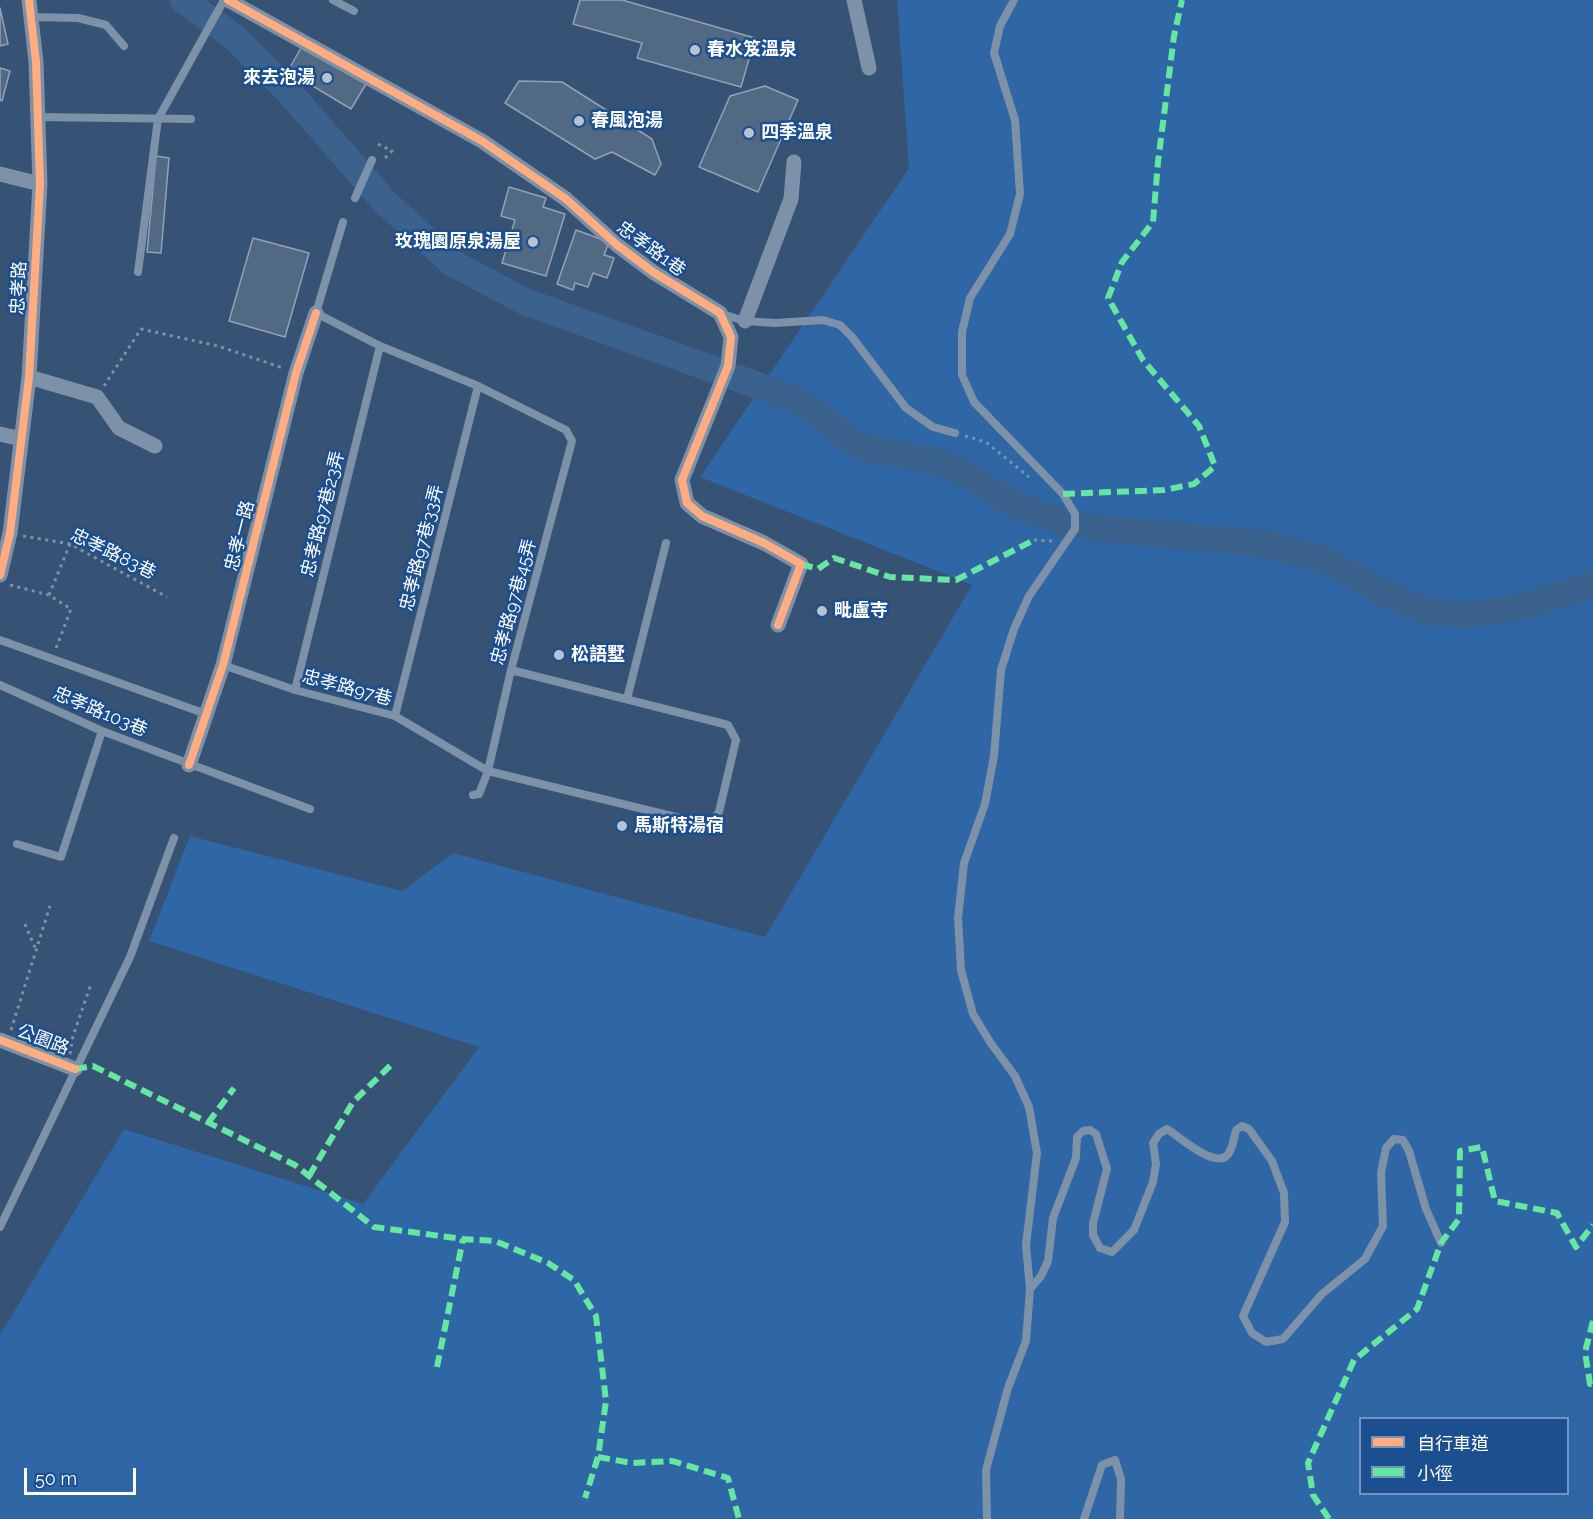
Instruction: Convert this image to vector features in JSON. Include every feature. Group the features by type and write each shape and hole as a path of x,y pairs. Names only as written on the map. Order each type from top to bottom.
{"street":[{"name":"忠孝路","path":"0,575 10,533 29,377 40,184 36,62 29,0"},
{"path":"854,0 869,68"},
{"name":"忠孝路1巷","path":"223,2 482,141 566,199 617,245 653,272 720,313"},
{"path":"746,321 792,199 794,162"},
{"path":"0,174 40,184"},
{"name":"忠孝一路","path":"189,765 223,665 297,373 316,313"},
{"path":"720,313 731,337 728,366 682,480 687,503 702,516 764,543 801,564 778,625"},
{"path":"29,377 97,397 119,428 155,446"},
{"path":"0,434 21,439"},
{"name":"公園路","path":"4,1042 72,1067"}],"lane":[{"path":"333,0 354,11"},
{"path":"987,1519 986,1470 1008,1388 1026,1341 1030,1289 1026,1245 1037,1153 1029,1107 1015,1076 973,1014 962,970 958,918 964,863 985,804 994,756 1001,670 1014,629 1029,596 1075,529 1075,514 1070,504 1042,471 974,402 962,375 962,332 970,298 1010,234 1020,194 1015,120 994,53 1000,26 1014,0"},
{"path":"138,272 158,119 223,2"},
{"path":"31,17 78,18 106,25 124,46"},
{"path":"38,117 191,120"},
{"path":"355,198 372,160"},
{"name":"忠孝一路","path":"316,313 343,222"},
{"path":"316,313 380,346 478,387"},
{"path":"720,313 746,321 775,323 823,320 840,325 852,337 906,408 933,427 955,433"},
{"name":"忠孝路97巷23弄","path":"295,690 380,346"},
{"name":"忠孝路97巷45弄","path":"472,795 478,794 488,771 511,670 572,441 566,430 478,387"},
{"name":"忠孝路97巷33弄","path":"395,716 478,387"},
{"path":"511,670 627,699 666,543"},
{"path":"0,640 206,714"},
{"name":"忠孝路97巷","path":"223,665 295,690 395,716 488,771 696,822 712,821 719,812 736,740 728,725 627,699"},
{"name":"忠孝路103巷","path":"0,685 102,731 310,809"},
{"path":"17,844 61,857 102,731"},
{"path":"0,1227 17,1194 72,1067 130,957 174,838"},
{"path":"1030,1289 1041,1276 1048,1261 1053,1218 1076,1158 1077,1137 1083,1131 1090,1130 1099,1139 1107,1169 1093,1223 1094,1235 1100,1248 1112,1252 1134,1230 1153,1182 1156,1164 1153,1143 1159,1134 1167,1129 1200,1153 1214,1158 1223,1158 1229,1154 1236,1130 1242,1126 1249,1129 1272,1161 1284,1192 1285,1222 1243,1316 1252,1333 1266,1342 1283,1339 1322,1294 1365,1259 1383,1226 1382,1173 1386,1148 1394,1139 1403,1140 1409,1151 1426,1209 1441,1243"},
{"path":"1084,1519 1102,1465 1115,1460 1121,1479 1120,1519"}],"path":[{"path":"372,160 384,160 392,152 378,144"},
{"path":"97,397 141,328 218,346 297,373"},
{"path":"955,433 986,442 1021,470"},
{"path":"1034,540 1068,541"},
{"path":"49,596 70,544"},
{"path":"0,582 49,596 71,609 52,659"},
{"path":"4,1042 50,906"},
{"path":"25,924 36,951"},
{"path":"72,1067 73,1036 91,984"}],"shaded area":[{"path":"897,0 1593,0 1593,1519 0,1519 0,1335 124,1129 363,1204 479,1047 149,941 190,836 402,891 453,853 765,937 972,585 700,477 909,168"}],"building":[{"name":"春水笈溫泉","path":"580,0 622,0 755,38 741,87 637,58 642,43 573,24"},
{"path":"0,8 8,44 0,46"},
{"name":"來去泡湯","path":"302,46 366,84 351,109 288,71"},
{"path":"0,68 10,71 2,101 0,100"},
{"name":"春風泡湯","path":"519,81 562,82 652,139 661,164 655,175 612,152 595,159 505,103"},
{"name":"四季溫泉","path":"765,86 798,100 758,192 699,167 730,96"},
{"path":"156,156 169,158 161,253 147,252"},
{"name":"玫瑰園原泉湯屋","path":"509,187 546,198 543,207 565,214 546,276 502,263 515,220 501,216"},
{"path":"576,230 609,242 604,255 614,258 607,278 593,273 588,287 575,283 573,290 557,284"},
{"path":"253,238 309,253 285,337 229,321"}],"waterway":[{"path":"183,0 234,37 289,92 385,202 452,263 526,302 712,369"},
{"path":"737,378 797,400 862,447 938,462 966,474 1011,503 1067,524"},
{"path":"1087,527 1273,545 1329,562 1378,590 1430,612 1469,615 1520,607 1593,585"}],"marked path":[{"path":"1063,494 1164,490 1194,484 1215,466 1199,426 1143,360 1108,298 1122,262 1153,222 1174,36 1182,0"},
{"path":"801,564 818,569 834,558 890,577 956,580 1034,540"},
{"path":"309,1176 353,1102 394,1062"},
{"path":"75,1069 93,1066 295,1165 374,1227 495,1241 548,1263 574,1280 596,1316 606,1401 598,1457 585,1498"},
{"path":"208,1123 234,1088"},
{"path":"1329,1519 1313,1495 1308,1463 1354,1360 1417,1309 1441,1243 1459,1219 1460,1151 1482,1147 1495,1201 1557,1213 1576,1247 1593,1225"},
{"path":"437,1367 463,1239"},
{"path":"1593,1321 1585,1352 1590,1384 1593,1384"},
{"path":"598,1457 632,1463 672,1461 728,1478 739,1519"}],"cycle path":[{"path":"0,575 10,533 29,377 40,184 36,62 29,0"},
{"path":"228,0 482,141 566,199 617,245 653,272 720,313 731,337 728,366 682,480 687,503 702,516 764,543 801,564 778,625"},
{"path":"189,765 223,665 296,373 316,313"},
{"path":"0,1040 75,1069"}],"place":[{"name":"春水笈溫泉","path":"695,50"},
{"name":"來去泡湯","path":"327,78"},
{"name":"春風泡湯","path":"579,121"},
{"name":"四季溫泉","path":"749,133"},
{"name":"玫瑰園原泉湯屋","path":"533,242"},
{"name":"毗盧寺","path":"822,611"},
{"name":"松語墅","path":"559,655"},
{"name":"馬斯特湯宿","path":"622,826"}]}
